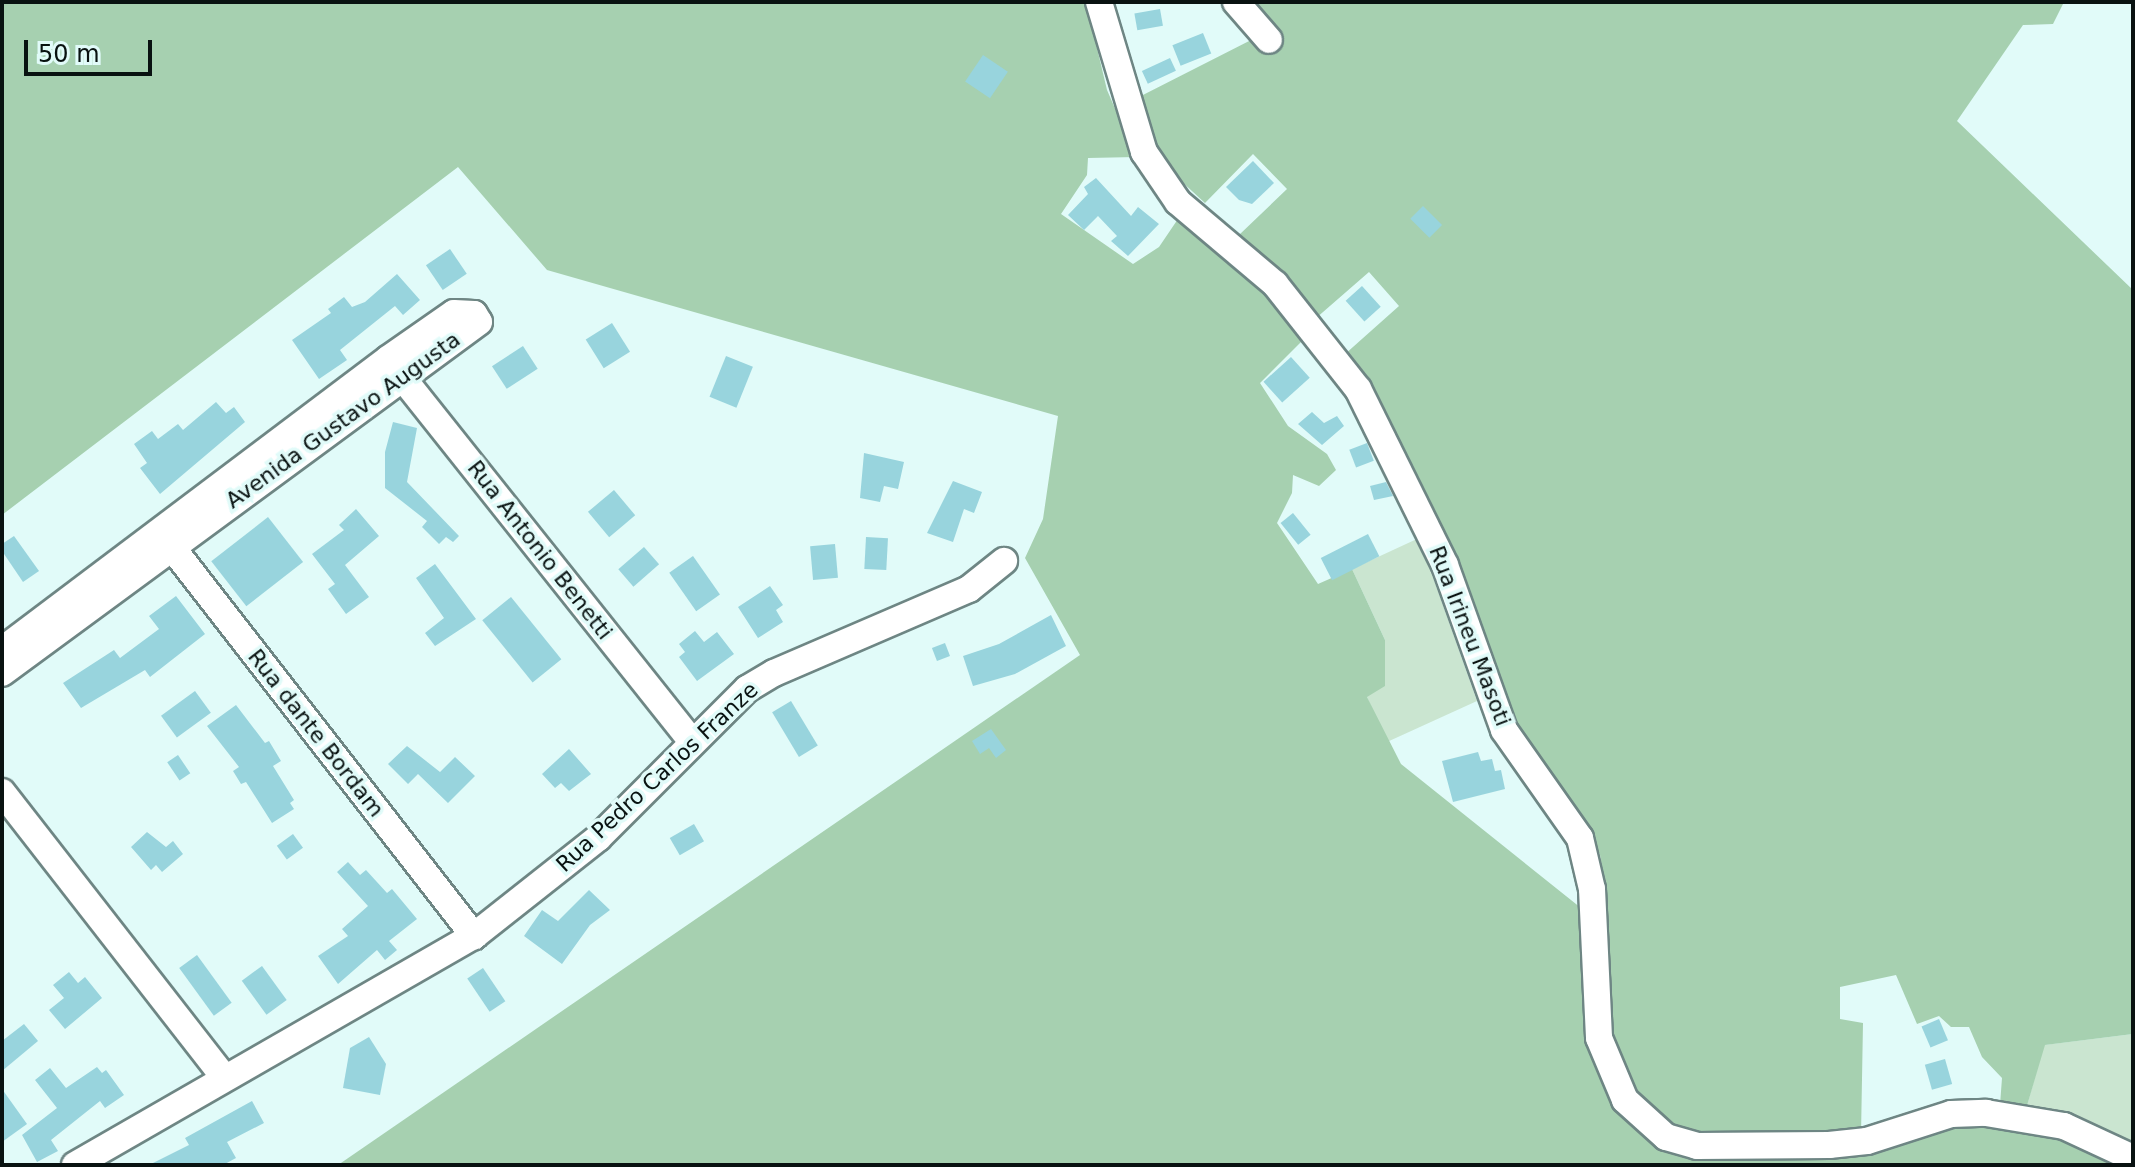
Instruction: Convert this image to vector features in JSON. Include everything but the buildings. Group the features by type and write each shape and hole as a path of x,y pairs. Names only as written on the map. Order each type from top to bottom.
{"street":[{"name":"Rua Irineu Masoti","path":"1099,2 1144,152 1178,202 1275,284 1358,389 1445,565 1504,730 1580,838 1591,876 1599,1038 1625,1100 1666,1137 1697,1146 1842,1144 1951,1114 1986,1113 2064,1126 2133,1158"},
{"path":"1236,2 1269,40"},
{"name":"Avenida Gustavo Augusta","path":"2,650 164,537 395,368"},
{"name":"Rua Antonio Benetti","path":"395,368 691,740"},
{"name":"Avenida Gustavo Augusta","path":"2,673 164,537"},
{"name":"Rua dante Bordam","path":"164,537 474,936"},
{"name":"Rua Pedro Carlos Franze","path":"75,1165 223,1076 474,936 598,838 691,740 747,689 774,673 969,589 1004,561"},
{"path":"2,792 223,1076"}],"green space":[{"path":"2,2 1086,2 1107,90 1136,157 1088,158 1087,175 1061,214 1133,264 1159,247 1180,216 1268,291 1304,339 1260,383 1288,426 1327,454 1336,470 1319,486 1293,475 1292,493 1277,523 1318,584 1352,569 1385,640 1385,686 1367,697 1401,764 1581,908 1584,996 1593,1046 1680,1149 1952,1122 2025,1122 2133,1165 338,1165 1080,655 1025,558 1043,519 1058,416 547,270 458,167 2,515"},
{"path":"1246,2 2064,2 2053,24 2023,25 1957,121 2133,290 2133,1034 2045,1045 2026,1109 2000,1105 2002,1078 1982,1057 1969,1027 1951,1027 1939,1016 1917,1024 1896,975 1840,987 1840,1019 1863,1023 1861,1135 1699,1140 1647,1116 1615,1065 1602,992 1604,879 1600,855 1588,829 1514,728 1442,533 1388,420 1344,355 1399,306 1369,272 1315,319 1239,235 1287,189 1253,154 1205,203 1180,180 1148,134 1137,98 1257,37"},
{"path":"1419,538 1477,701 1387,742 1367,697 1385,640 1352,569"},
{"path":"2133,1034 2133,1146 2026,1109 2044,1045"}]}
